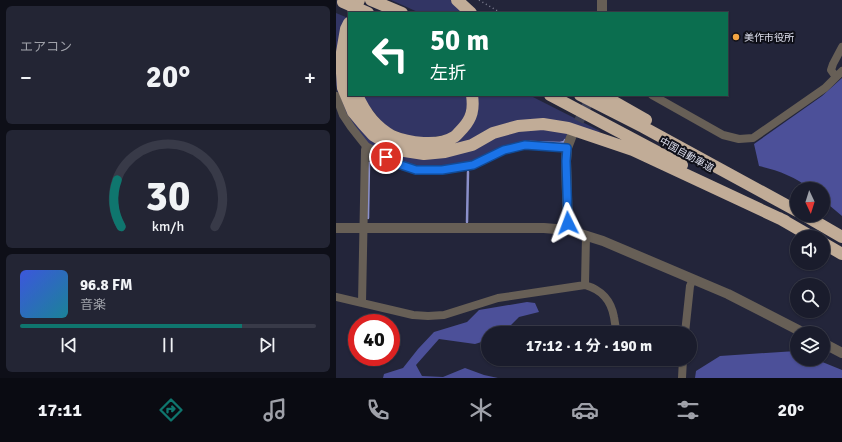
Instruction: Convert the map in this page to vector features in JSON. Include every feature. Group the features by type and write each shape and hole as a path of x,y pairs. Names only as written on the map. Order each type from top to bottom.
{"highway":[{"path":"353,12 359,0"},
{"path":"364,12 370,0 399,12"},
{"path":"457,0 470,12"},
{"path":"340,1 366,12"},
{"path":"348,25 341,58 343,88 353,112 363,124 373,135 398,150 424,154 445,152 472,145 493,133 518,126 543,124 568,128 633,150 785,221"},
{"path":"358,96 368,115 376,125 392,136 424,143 442,142 455,137 466,125 472,115 472,96"},
{"name":"中国自動車道","path":"552,96 638,141 800,230"},
{"name":"中国自動車道","path":"582,96 706,160 790,207"},
{"path":"604,96 691,143 706,160"},
{"path":"816,222 842,237"},
{"path":"830,247 842,254"}],"street":[{"path":"602,0 602,12"},
{"path":"654,96 723,135 739,139 753,138 825,88 839,74 831,70 842,47"},
{"path":"336,96 343,115 351,128 366,146 398,164 416,170 428,171 473,165 504,150 525,145 567,148"},
{"path":"568,230 566,161 567,148 572,135"},
{"path":"362,303 364,150 366,146"},
{"path":"336,228 544,228 568,230 604,241 728,294 790,326"},
{"path":"585,285 586,235"},
{"path":"686,326 690,286 693,279"},
{"path":"336,297 428,316 444,315 498,298 585,285 603,293 610,302 616,326"},
{"path":"830,347 842,353"},
{"path":"682,378 683,366"}],"path":[{"path":"479,0 499,12"}],"shaded area":[{"path":"391,0 451,0 464,12 418,12"},
{"path":"336,13 348,18 338,80 348,91 348,96 353,96 409,156 508,133 537,129 569,133 566,142 562,144 534,142 474,161 442,168 418,167 394,159 365,141 352,126 339,97 336,85"},
{"path":"842,78 842,216 830,206 830,182 800,182 786,174 759,166 754,144 822,96"},
{"path":"361,96 467,96 468,104 463,123 450,134 418,140 386,127"},
{"path":"476,96 531,96 600,131 599,133 562,122 453,145 470,129 475,112"},
{"path":"527,302 535,303 539,312 519,317 510,326 481,326 481,342 475,344 439,339 416,365 422,376 443,377 465,368 498,378 383,378 384,374 403,368 434,332 467,322 479,310"},
{"path":"790,351 790,366 830,365 842,370 842,378 695,378 696,371 720,356"}],"waterway":[{"path":"530,142 560,143 564,142 565,140"},
{"path":"368,218 369,163"},
{"path":"467,222 468,172"}],"tunnel":[{"path":"572,135 592,96"}],"place":[{"name":"美作市役所","path":"736,37"}],"route":[{"path":"386,157 398,164 416,170 428,171 473,165 504,150 525,145 567,148 568,223"}]}
